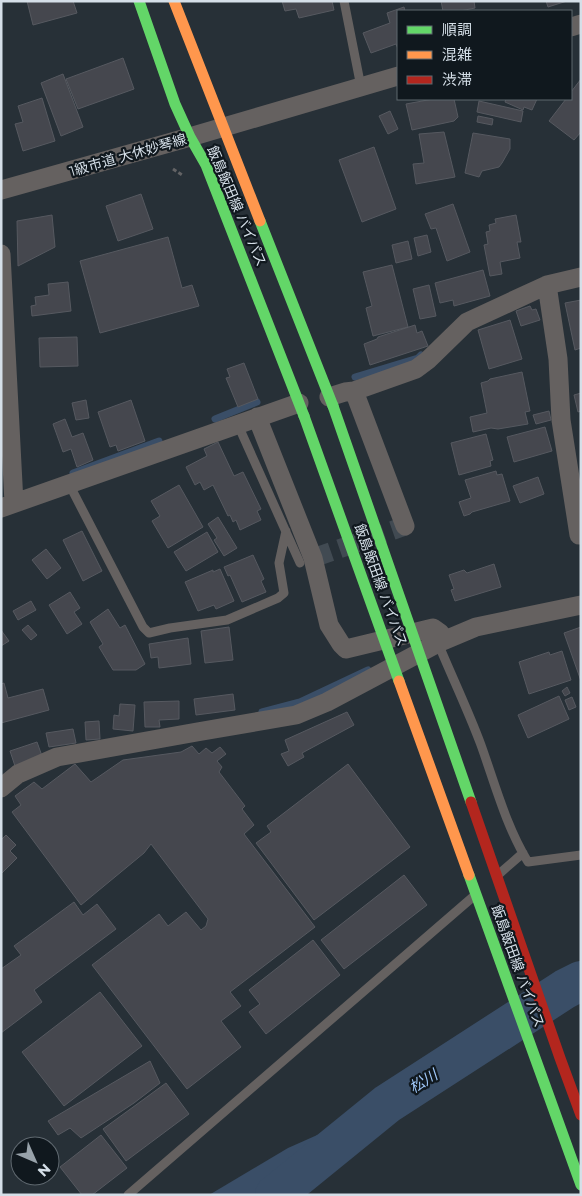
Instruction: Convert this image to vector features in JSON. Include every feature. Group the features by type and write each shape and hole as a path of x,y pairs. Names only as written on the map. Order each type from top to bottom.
{"main road":[{"name":"飯島飯田線 バイパス","path":"139,1 175,104 190,137 206,165 302,410 581,1185"},
{"name":"飯島飯田線 バイパス","path":"174,1 331,402 581,1115"}],"street":[{"name":"1級市道 大休妙琴線","path":"1,190 397,76"},
{"path":"1,254 8,505 257,417 302,410"},
{"path":"331,402 346,392 354,391 416,369 428,360 467,322 546,285 581,277"},
{"path":"546,285 558,359 561,420 579,535"},
{"path":"354,391 405,526"},
{"path":"257,417 313,558 329,625 341,644 346,649 433,628 440,633 442,641"},
{"path":"1,788 18,774 57,757 296,716 327,702 442,641 476,626 581,605"}],"lane":[{"path":"344,1 361,87"},
{"path":"238,425 300,563"},
{"path":"69,484 142,627 149,633 227,620 278,598 284,593 279,563 286,531"},
{"path":"442,641 505,815 528,862 581,855"},
{"path":"128,1195 523,853"}],"water":[{"path":"387,1104 297,1195 209,1195 288,1148"}],"building":[{"path":"27,1 73,1 77,13 33,25"},
{"path":"282,1 332,1 334,10 299,18 296,9 285,11"},
{"path":"441,1 474,1 475,8 443,10"},
{"path":"546,1 567,1 548,7"},
{"path":"404,7 405,10 397,10 397,46 396,44 371,53 363,33 390,23 387,13"},
{"path":"123,58 134,89 78,109 66,79"},
{"path":"63,74 83,127 61,136 41,83"},
{"path":"581,79 581,132 574,140 549,121 565,100 572,100 572,91"},
{"path":"42,98 55,141 23,151 15,124 23,122 18,106"},
{"path":"428,100 454,100 458,117 454,121 412,130 406,104"},
{"path":"506,100 537,100 532,110 524,107 523,110 505,102"},
{"path":"479,101 523,111 521,122 477,112"},
{"path":"390,111 398,129 388,134 379,116"},
{"path":"478,116 493,119 492,125 477,122"},
{"path":"444,132 455,177 416,184 413,164 424,163 419,134"},
{"path":"473,133 510,139 510,149 499,167 482,171 479,177 465,173"},
{"path":"374,147 396,209 362,222 339,160"},
{"path":"141,194 153,229 118,241 106,206"},
{"path":"453,204 470,252 447,261 436,228 431,229 425,214"},
{"path":"52,215 55,247 18,266 17,221"},
{"path":"516,215 521,242 517,242 520,258 500,262 502,274 490,276 484,245 488,244 486,232 490,231 489,225 496,223 495,219"},
{"path":"427,235 431,252 418,256 414,238"},
{"path":"168,237 182,288 192,285 199,306 100,333 80,261"},
{"path":"408,241 412,259 396,263 392,245"},
{"path":"392,265 408,327 373,336 366,308 372,306 363,272"},
{"path":"483,270 490,296 454,306 453,300 440,303 435,283"},
{"path":"68,282 71,311 32,316 31,306 36,305 35,297 49,295 48,284"},
{"path":"429,285 436,316 420,319 413,289"},
{"path":"581,300 581,348 575,350 565,303"},
{"path":"530,306 532,310 536,309 540,320 521,326 516,311"},
{"path":"510,320 522,359 489,369 478,330"},
{"path":"415,325 417,333 422,331 428,346 370,365 364,344 378,337"},
{"path":"77,337 78,366 40,367 39,338"},
{"path":"244,363 258,399 238,407 226,378 230,377 227,369"},
{"path":"522,372 530,411 525,412 528,424 473,432 470,417 487,413 481,383 490,379"},
{"path":"581,393 581,411 578,412 574,395"},
{"path":"86,400 89,418 76,420 72,403"},
{"path":"131,400 145,441 118,451 116,445 110,447 98,412"},
{"path":"549,411 551,420 536,424 533,415"},
{"path":"65,419 72,437 83,433 93,460 77,467 71,449 63,452 53,424"},
{"path":"545,427 552,451 514,462 507,437"},
{"path":"486,434 493,460 490,461 491,466 459,475 451,443"},
{"path":"218,442 234,476 243,472 261,509 257,511 261,520 240,530 236,520 233,522 230,515 228,516 213,485 204,490 200,482 195,485 186,467 207,456 204,449"},
{"path":"496,471 497,475 502,474 510,501 464,516 459,502 471,498 465,480"},
{"path":"538,477 544,494 520,503 513,486"},
{"path":"179,485 203,527 168,548 152,521 160,516 151,501"},
{"path":"218,517 237,548 224,556 214,540 217,538 208,524"},
{"path":"82,531 102,571 83,581 63,540"},
{"path":"207,532 218,552 186,571 174,552"},
{"path":"46,549 61,568 47,579 32,560"},
{"path":"253,555 264,579 261,581 266,592 242,602 230,575 228,576 224,567"},
{"path":"494,564 501,587 455,601 451,590 454,589 449,575 464,570 467,573"},
{"path":"220,569 234,601 216,609 214,605 198,611 185,582"},
{"path":"70,592 80,608 74,612 82,624 67,634 49,605"},
{"path":"31,601 36,610 18,620 13,611"},
{"path":"108,609 120,628 125,625 145,664 136,670 113,670 99,647 103,644 90,622"},
{"path":"28,625 37,635 31,640 22,630"},
{"path":"229,627 233,660 205,663 201,631"},
{"path":"581,627 581,681 564,633"},
{"path":"1,630 9,641 1,646"},
{"path":"188,638 191,664 159,668 158,657 151,658 149,644"},
{"path":"562,651 571,680 529,694 519,662 549,652 550,655"},
{"path":"4,683 8,698 43,689 49,710 1,723 1,684"},
{"path":"567,687 570,693 565,696 562,691"},
{"path":"233,694 235,710 196,715 194,699"},
{"path":"559,696 569,719 528,738 518,715"},
{"path":"572,697 576,707 569,710 565,700"},
{"path":"179,701 179,719 159,720 160,727 145,727 144,702"},
{"path":"120,704 135,705 133,731 113,729 114,715 119,716"},
{"path":"347,712 354,725 302,753 304,757 288,766 281,754 289,751 285,740"},
{"path":"99,721 100,739 86,740 85,722"},
{"path":"73,729 76,743 49,747 46,733"},
{"path":"37,742 42,756 15,766 10,751"},
{"path":"192,746 199,754 206,748 212,753 220,747 226,754 217,761 222,767 219,772 245,806 242,809 254,825 244,834 315,927 230,992 241,1006 221,1021 241,1047 187,1089 92,965 159,914 168,926 186,912 201,930 206,926 208,919 151,844 144,853 81,905 12,812 21,805 15,796 34,782 42,789 75,764 91,782 123,760 181,752"},
{"path":"348,764 410,847 314,920 256,843 271,832 267,826"},
{"path":"6,835 16,845 10,851 17,858 1,874 1,840"},
{"path":"404,875 427,905 344,969 321,940"},
{"path":"74,902 83,915 97,904 116,929 34,990 42,1002 1,1033 1,969 21,955 14,946"},
{"path":"313,940 340,975 266,1034 249,1012 260,1004 249,990"},
{"path":"100,992 142,1046 64,1106 22,1052"},
{"path":"150,1061 160,1083 134,1103 81,1138 70,1128 58,1135 48,1121"},
{"path":"166,1083 189,1114 126,1161 103,1129"},
{"path":"101,1135 127,1168 92,1195 82,1195 60,1167"}],"waterway":[{"path":"355,377 418,358 421,355"},
{"path":"215,419 257,402"},
{"path":"73,473 159,441"},
{"path":"262,712 300,702 368,670"},
{"name":"松川","path":"275,1195 387,1104 565,989 581,981"}],"tunnel":[{"path":"313,558 405,526"}],"traffic: fast":[{"path":"139,1 175,104 190,137 206,165 304,416"},
{"path":"260,221 333,406"},
{"path":"333,406 471,802"},
{"path":"304,416 399,681"},
{"path":"469,875 581,1185"}],"traffic: slow":[{"path":"174,1 260,221"},
{"path":"399,681 469,875"}],"traffic: jam":[{"path":"471,802 581,1115"}]}
